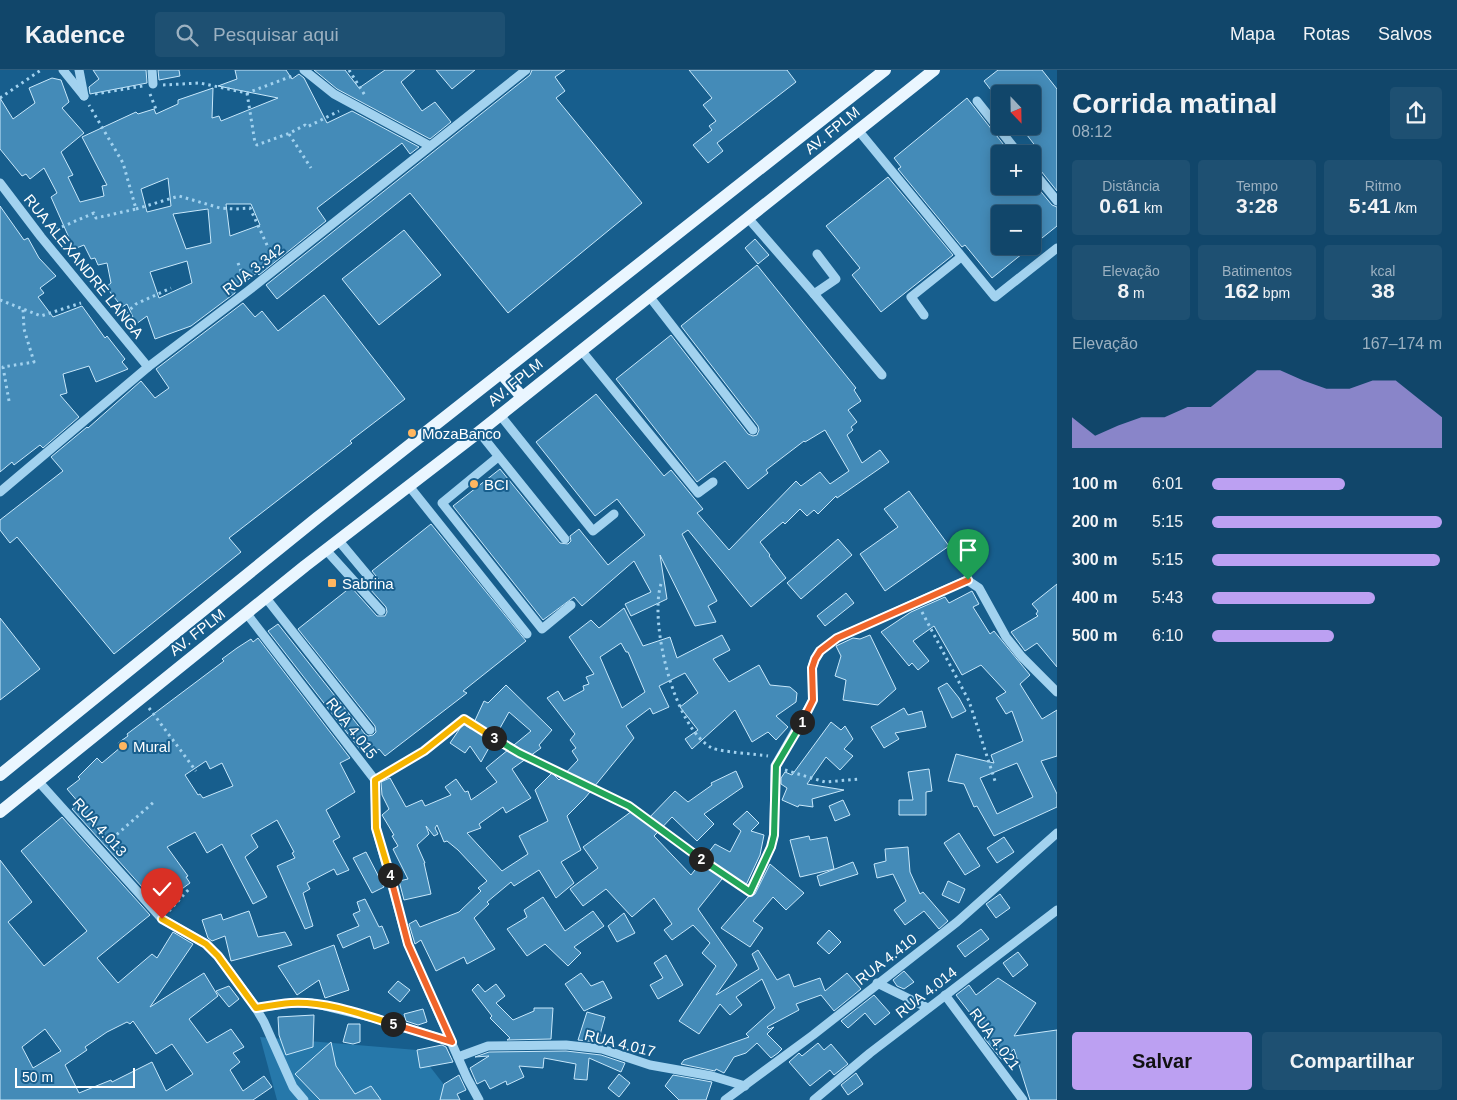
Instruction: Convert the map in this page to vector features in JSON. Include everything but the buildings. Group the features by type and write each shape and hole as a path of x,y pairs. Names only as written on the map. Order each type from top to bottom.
{"main road":[{"name":"AV. FPLM","path":"0,775 317,518 884,70"},
{"name":"AV. FPLM","path":"0,812 326,550 479,432 934,70"},
{"path":"501,373 522,397"}],"street":[{"path":"63,70 84,96"},
{"path":"79,70 84,96"},
{"path":"152,70 153,84"},
{"path":"303,70 334,94 430,146"},
{"name":"RUA 3.342","path":"0,492 148,367 277,268 526,70"},
{"path":"977,101 1012,145"},
{"path":"858,130 995,297 1057,248"},
{"path":"1041,181 1057,201"},
{"name":"RUA ALEXANDRE LANGA","path":"0,183 41,237 148,367"},
{"path":"748,218 882,375"},
{"path":"814,294 836,279 817,254"},
{"path":"924,315 911,297 961,257"},
{"path":"649,296 754,430"},
{"path":"581,350 698,493 713,482"},
{"path":"500,415 593,531 614,514"},
{"path":"479,432 565,539"},
{"path":"498,457 442,502 542,629 572,605"},
{"path":"409,486 527,634"},
{"path":"339,541 374,583"},
{"path":"326,550 381,611"},
{"path":"750,892 771,847 774,835 776,766 813,700 812,668 820,651 837,638 918,603 963,580 973,582 987,600 1006,637 1022,658 1057,692"},
{"path":"266,598 370,730"},
{"name":"RUA 4.015","path":"247,614 375,780 376,828 408,944 479,1100"},
{"name":"RUA 4.013","path":"38,780 101,848 162,919 206,944 218,956 256,1008 293,1086 304,1100"},
{"name":"RUA 4.410","path":"725,1100 814,1035 877,983 957,922 1057,833"},
{"name":"RUA 4.014","path":"814,1100 870,1053 1057,910"},
{"path":"877,983 928,1008"},
{"name":"RUA 4.021","path":"945,995 1023,1100"},
{"path":"256,1008 291,1003 319,1005 412,1029 452,1042"},
{"name":"RUA 4.017","path":"458,1057 488,1046 566,1045 602,1049 650,1065 712,1076 745,1086"}],"path":[{"path":"0,98 41,70"},
{"path":"153,84 200,84 247,93 303,70"},
{"path":"349,70 363,90 377,118"},
{"path":"136,209 122,163 84,96 148,85 157,112"},
{"path":"247,93 255,143 257,145 289,134 305,125 306,127 352,104"},
{"path":"289,134 311,168"},
{"path":"41,237 58,226 94,213 96,218 136,209 179,196 220,208 250,208 277,268"},
{"path":"114,325 136,304 171,288"},
{"path":"0,300 40,316 78,305 89,296"},
{"path":"9,401 3,367 34,362 24,329 22,308"},
{"path":"661,584 656,597 657,623 670,686 683,713 698,737 713,748 782,757"},
{"path":"918,603 969,701 996,784"},
{"path":"141,698 196,771"},
{"path":"375,780 424,751 464,719 519,753 629,806 689,851 750,892"},
{"path":"776,766 825,782 860,780"},
{"path":"101,848 156,801"},
{"path":"162,919 189,889"}],"shaded area":[{"path":"260,1037 417,1050 456,1100 277,1100"}],"place":[{"name":"MozaBanco","path":"412,433"},
{"name":"BCI","path":"474,484"},
{"name":"Sabrina","path":"332,583"},
{"name":"Mural","path":"123,746"}],"route":[{"path":"162,919 206,944 218,956 256,1008 291,1003 312,1003 378,1019 452,1042 408,944 376,828 375,780 424,751 464,719 519,753 606,793 629,806 689,851 750,892 757,873 771,847 774,835 776,766 813,700 812,668 820,651 837,638 918,603 963,580 968,580"}]}
